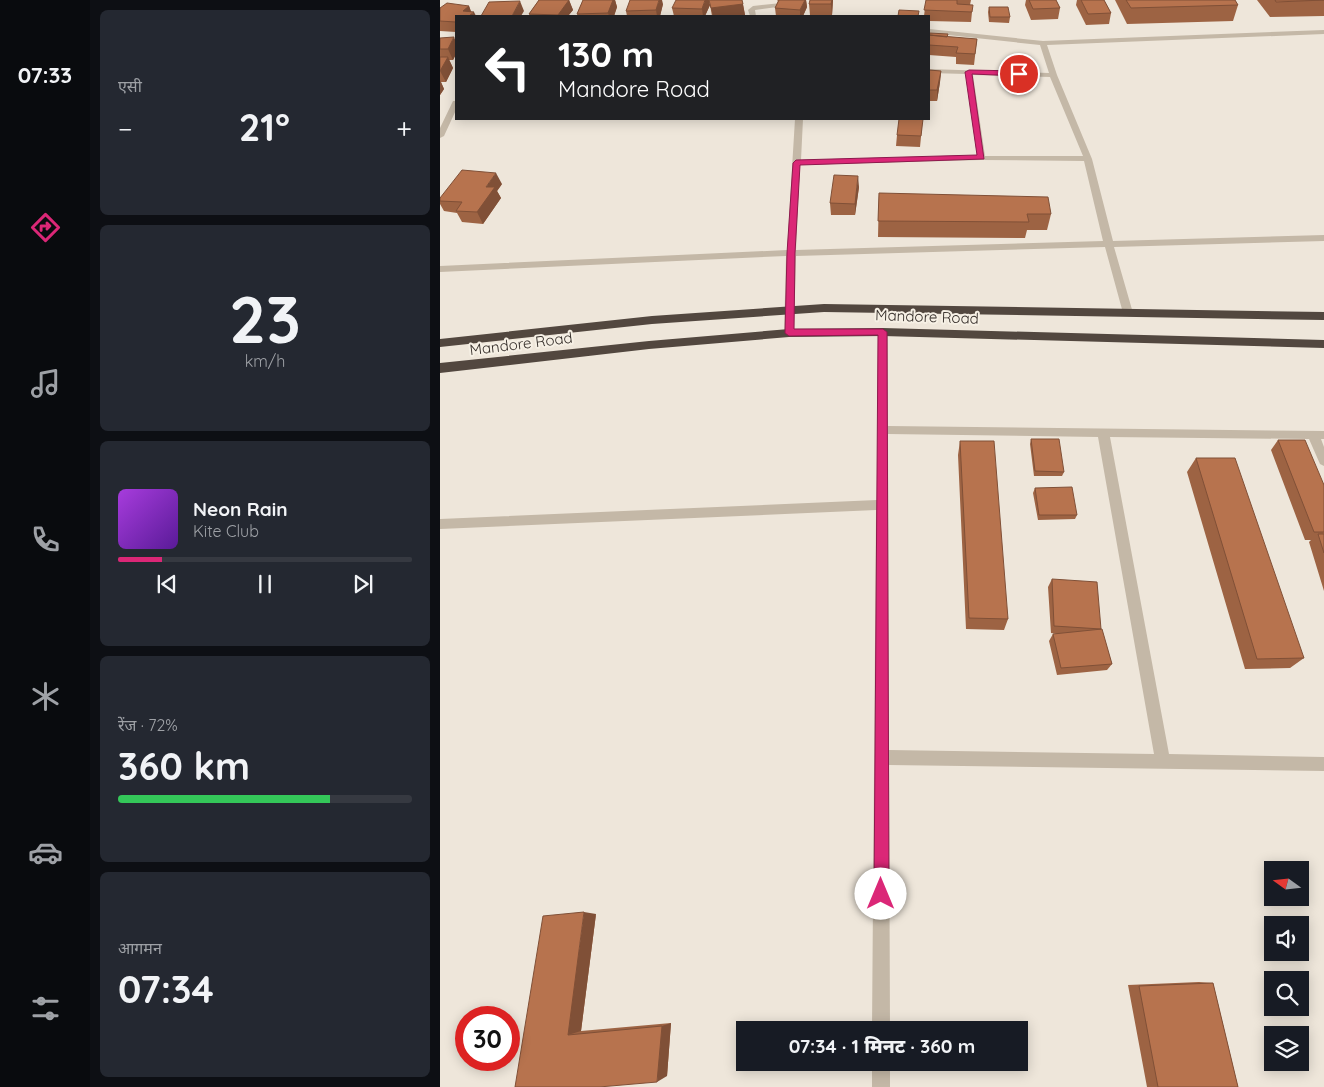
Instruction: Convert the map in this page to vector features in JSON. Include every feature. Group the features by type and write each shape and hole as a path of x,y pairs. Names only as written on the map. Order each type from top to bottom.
{"highway":[{"name":"Mandore Road","path":"440,343 652,320 824,308 1324,316"},
{"name":"Mandore Road","path":"440,368 649,345 789,333 883,332 1324,344"}],"street":[{"path":"753,15 751,10 753,8 791,4"},
{"path":"930,31 1043,43 1324,32"},
{"path":"1043,43 1053,74 1088,159 1128,313"},
{"path":"930,71 1053,74"},
{"path":"969,72 981,158"},
{"path":"440,136 455,105"},
{"path":"789,333 791,253 800,120"},
{"path":"796,163 981,158 1088,159"},
{"path":"440,269 791,253 1324,238"},
{"path":"881,1021 883,332"},
{"path":"883,430 1318,435 1324,461"},
{"path":"1103,432 1163,762"},
{"path":"440,524 882,505"},
{"path":"882,757 1324,764"},
{"path":"881,1071 881,1087"}],"building":[{"path":"539,0 569,0 558,15 529,14"},
{"path":"583,0 613,0 608,13 577,14"},
{"path":"630,0 659,0 656,10 626,11"},
{"path":"676,0 705,0 702,9 672,8"},
{"path":"709,0 742,0 743,4 711,8"},
{"path":"779,0 805,0 800,10 775,8"},
{"path":"810,0 832,0 831,4 809,4"},
{"path":"926,0 957,0 957,4 973,5 972,12 924,10"},
{"path":"1029,0 1056,0 1060,8 1033,9"},
{"path":"1081,0 1104,0 1111,13 1088,14"},
{"path":"1126,0 1235,0 1238,5 1131,8"},
{"path":"1275,0 1324,0 1276,2"},
{"path":"520,1 513,15 482,15 489,2"},
{"path":"447,3 469,6 463,11 474,12 470,15 455,15 455,22 440,21 440,8"},
{"path":"989,7 1008,7 1010,17 990,17"},
{"path":"899,10 919,11 918,15 898,15"},
{"path":"930,33 948,34 947,37 930,35"},
{"path":"930,35 977,39 975,54 956,53 958,47 930,45"},
{"path":"454,37 448,49 440,49 440,38"},
{"path":"440,57 448,57 440,71"},
{"path":"930,70 941,71 937,90 930,90"},
{"path":"899,120 923,120 921,136 897,135"},
{"path":"462,170 496,173 486,187 495,187 477,212 456,211 462,202 440,201 440,198"},
{"path":"834,175 858,176 855,204 830,203"},
{"path":"879,193 1048,197 1051,214 1027,214 1029,222 878,221"},
{"path":"1031,439 1059,439 1064,472 1035,471"},
{"path":"1278,440 1305,440 1324,485 1324,532 1314,532"},
{"path":"960,441 994,441 1008,619 969,618"},
{"path":"1196,458 1235,458 1304,658 1257,659"},
{"path":"1072,487 1077,515 1039,515 1035,488"},
{"path":"1318,534 1324,534 1324,553"},
{"path":"1052,579 1097,582 1101,629 1054,626"},
{"path":"1102,629 1112,664 1061,668 1053,634"},
{"path":"584,912 568,1035 662,1026 657,1082 599,1087 515,1087 518,1071 520,1071 520,1056 543,916"},
{"path":"1213,983 1238,1087 1158,1087 1139,986"}],"route":[{"path":"881,894 883,332 789,333 796,163 981,158 969,72 1019,74"}]}
